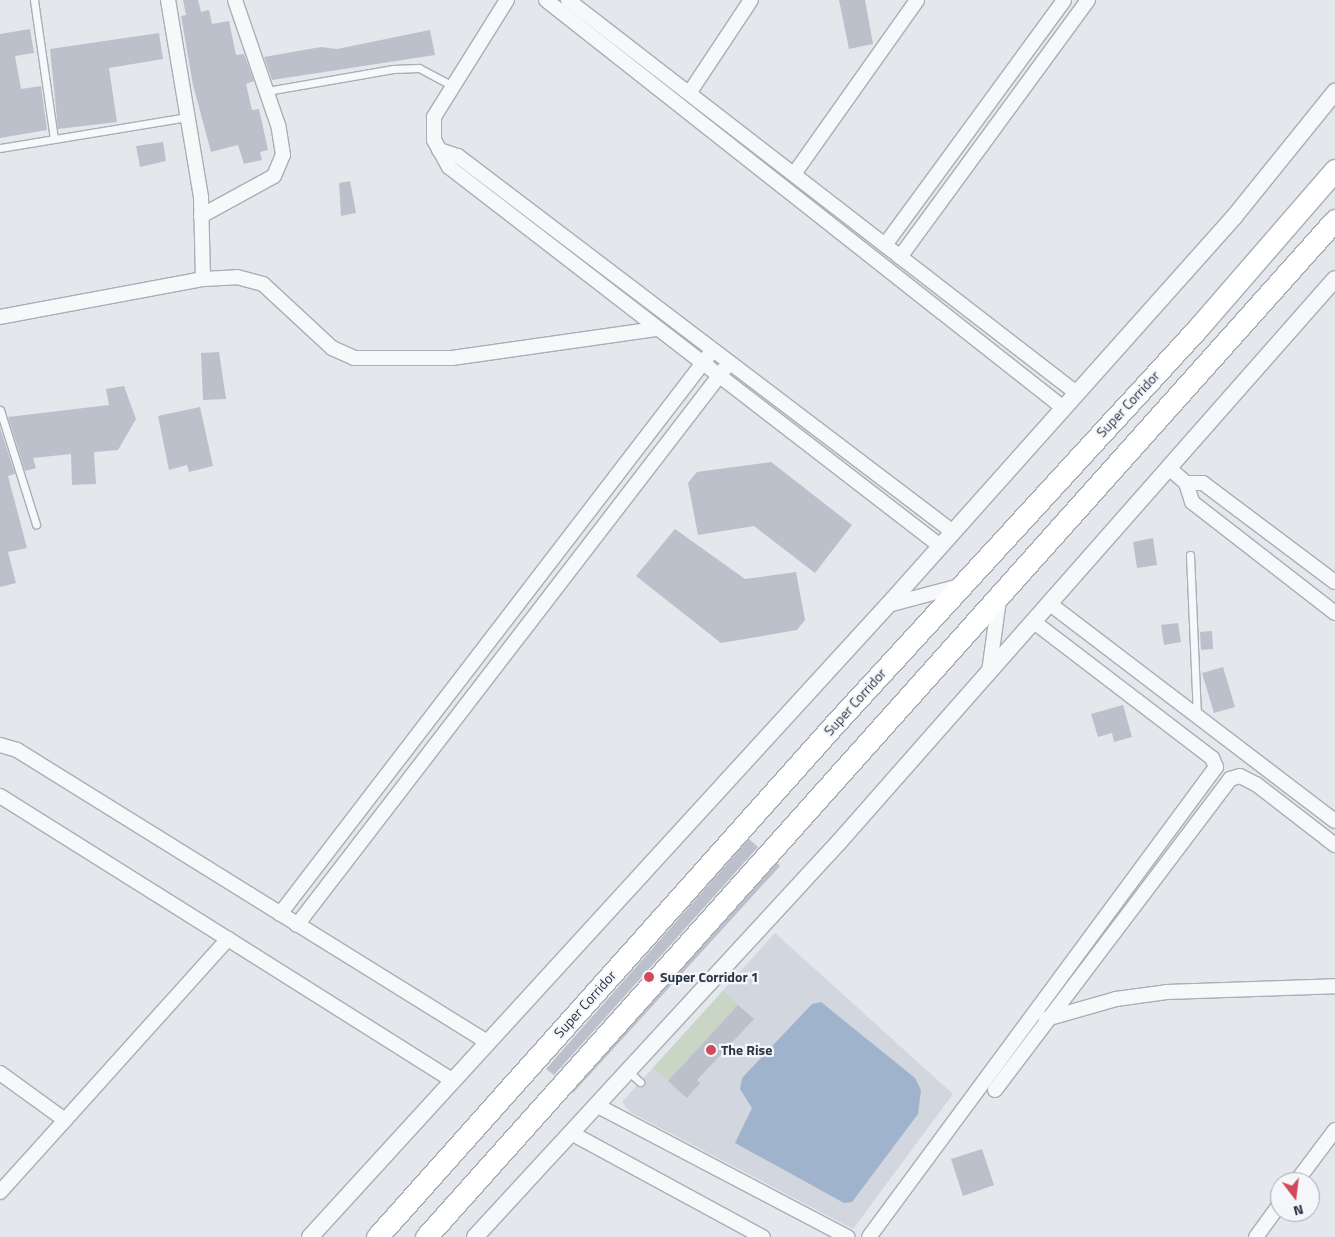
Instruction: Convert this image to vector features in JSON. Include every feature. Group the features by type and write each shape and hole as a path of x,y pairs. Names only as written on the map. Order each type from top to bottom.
{"main road":[{"name":"Super Corridor","path":"377,1237 960,586 1198,328 1335,170"},
{"path":"426,1237 999,600 1335,220"}],"street":[{"path":"168,0 189,117 201,216 203,279"},
{"path":"201,216 274,176 282,166 278,124 235,0"},
{"path":"507,0 434,117 432,130 439,150 449,168 702,365 940,546"},
{"path":"546,0 1062,407"},
{"path":"568,0 690,92 1075,392"},
{"path":"690,92 751,0"},
{"path":"794,174 917,0"},
{"path":"885,245 1064,0"},
{"path":"900,257 1088,0"},
{"path":"310,1237 888,605 1075,392 1234,217 1335,92"},
{"path":"439,150 458,156 712,351 953,532"},
{"path":"0,317 203,279 236,277 263,284 332,348 354,358 452,358 656,329"},
{"path":"475,1237 598,1106 635,1077 1335,279"},
{"path":"280,914 712,351"},
{"path":"297,925 729,363"},
{"path":"1170,469 1186,483 1192,502 1335,613"},
{"path":"1186,483 1203,483 1335,582"},
{"path":"888,605 960,586"},
{"path":"989,672 999,600"},
{"path":"1050,604 1197,714 1335,821"},
{"path":"869,1237 1216,767 1212,758 1034,622"},
{"path":"0,745 17,750 487,1042"},
{"path":"995,1090 1046,1019 1230,779 1240,776 1256,784 1335,845"},
{"path":"0,796 452,1080"},
{"path":"0,1192 228,940"},
{"path":"1046,1019 1116,999 1167,992 1335,986"},
{"path":"0,1073 65,1120"},
{"path":"598,1106 848,1237"},
{"path":"1304,1172 1335,1130"},
{"path":"573,1134 762,1237"},
{"path":"1256,1237 1270,1218"}],"lane":[{"path":"34,0 54,139"},
{"path":"267,91 393,69 419,68 453,86"},
{"path":"0,148 189,117"},
{"path":"0,410 36,524"},
{"path":"1190,555 1197,714"}],"shaded area":[{"path":"775,933 953,1094 853,1229 630,1112 622,1102"}],"green space":[{"path":"723,991 738,1005 668,1081 653,1068"}],"water":[{"path":"821,1002 915,1078 921,1090 918,1114 852,1202 844,1203 735,1143 752,1108 740,1089 742,1078 812,1004"}],"building":[{"path":"183,0 198,0 201,12 209,10 212,24 229,21 236,55 244,54 254,81 246,84 252,110 259,109 268,150 260,152 262,160 244,164 238,145 211,152 193,85 181,16 186,15"},
{"path":"839,0 865,0 873,44 849,49"},
{"path":"30,29 34,53 15,56 21,89 41,86 47,130 0,138 0,34"},
{"path":"430,30 435,55 272,80 264,57 321,47 337,49"},
{"path":"159,33 163,59 109,68 117,122 58,129 50,49"},
{"path":"163,142 166,161 140,167 136,146"},
{"path":"350,181 356,213 341,216 339,183"},
{"path":"219,352 226,399 203,400 201,353"},
{"path":"124,386 136,419 118,450 94,452 96,484 72,485 71,454 33,458 36,468 25,471 8,417 109,405 106,389"},
{"path":"200,407 213,466 189,472 187,465 169,470 158,416"},
{"path":"0,428 15,474 8,476 27,548 8,552 16,583 0,587"},
{"path":"771,462 852,525 815,573 754,526 698,535 688,483 697,472"},
{"path":"675,529 745,579 796,572 805,620 797,630 721,643 636,576"},
{"path":"1153,538 1157,565 1137,568 1133,542"},
{"path":"1178,623 1181,642 1164,645 1161,625"},
{"path":"1212,631 1213,649 1201,650 1200,632"},
{"path":"1223,667 1235,707 1214,713 1202,673"},
{"path":"1123,705 1132,737 1114,742 1112,733 1098,737 1091,714"},
{"path":"749,839 758,847 554,1075 546,1069"},
{"path":"777,863 780,866 573,1093 572,1092"},
{"name":"The Rise","path":"738,1005 754,1019 697,1080 700,1083 687,1098 668,1081"},
{"path":"982,1149 994,1185 963,1196 951,1159"}],"place":[{"name":"Super Corridor 1","path":"649,977"},
{"name":"The Rise","path":"711,1050"}]}
